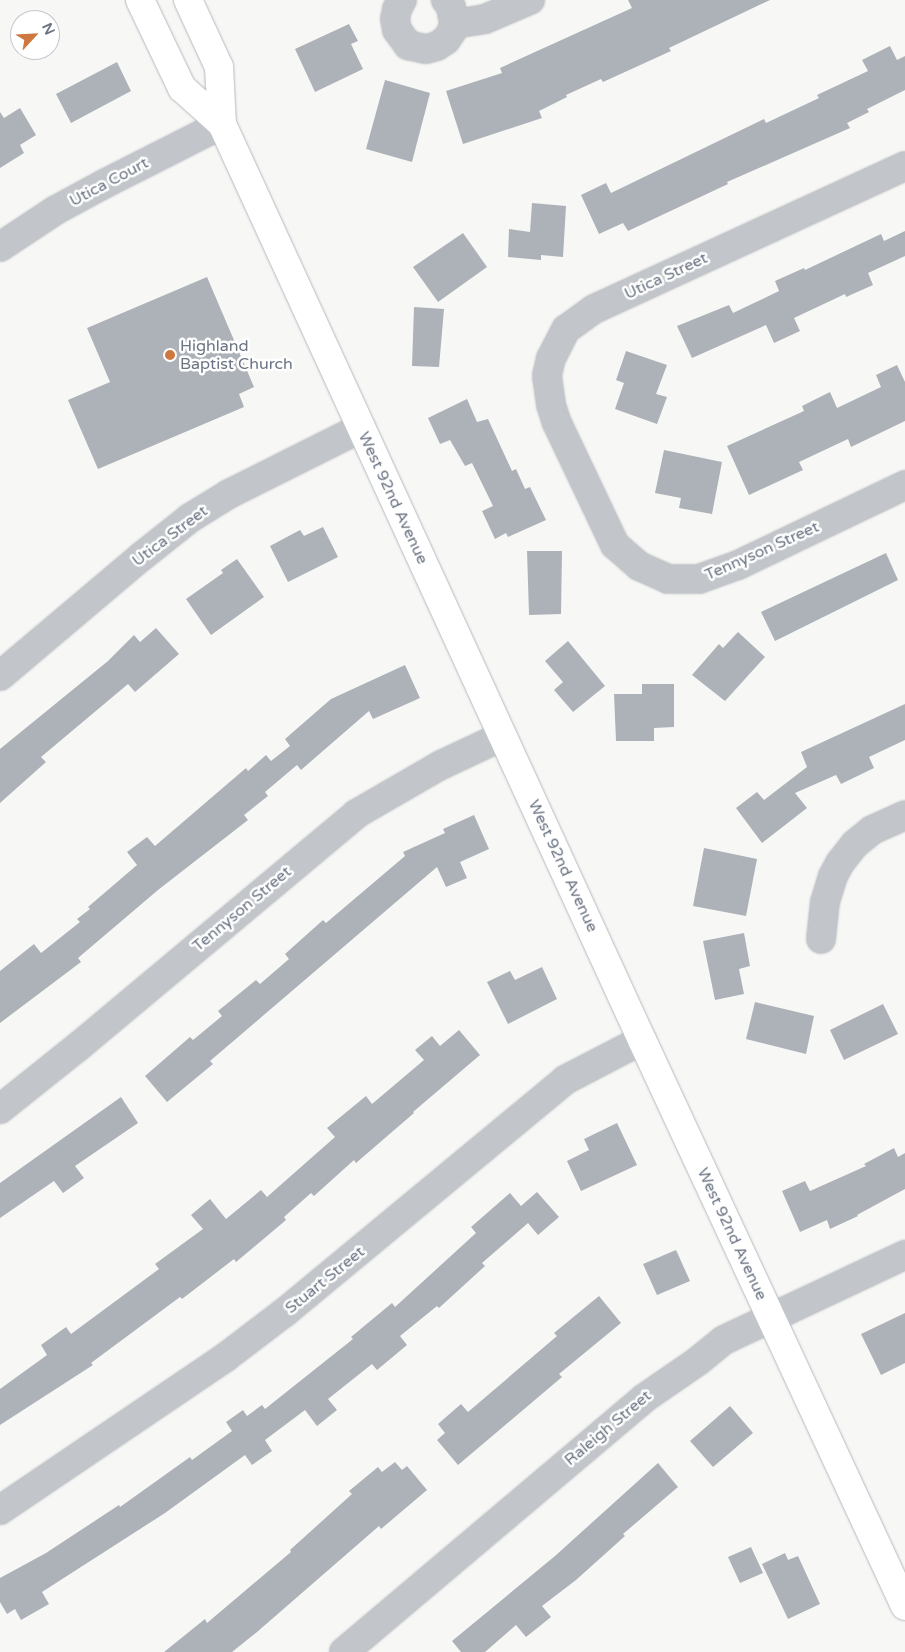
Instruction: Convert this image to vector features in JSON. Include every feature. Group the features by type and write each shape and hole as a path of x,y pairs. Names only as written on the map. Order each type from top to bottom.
{"main road":[{"name":"West 92nd Avenue","path":"140,0 182,88 222,124"},
{"name":"West 92nd Avenue","path":"188,0 219,67 222,124 642,1040 771,1318 901,1589"}],"street":[{"path":"402,0 397,8 395,19 397,30 408,45 426,49 437,46 446,40 450,12 485,19 530,0"},
{"name":"Utica Court","path":"0,247 56,210 102,184 222,124"},
{"name":"Utica Street","path":"579,469 557,423 551,405 547,376 550,358 566,329 594,309 905,166"},
{"name":"Utica Street","path":"0,676 140,557 190,518 229,494 361,428"},
{"name":"Tennyson Street","path":"579,469 615,545 638,566 668,579 699,578 738,565 905,485"},
{"name":"Tennyson Street","path":"0,1109 79,1046 356,814 441,765 503,736"},
{"path":"821,939 825,902 840,863 855,844 872,830 905,815"},
{"name":"Stuart Street","path":"0,1510 226,1358 293,1306 565,1080 642,1040"},
{"name":"Raleigh Street","path":"344,1652 643,1399 698,1361 724,1340 905,1254"}],"building":[{"path":"628,0 770,0 669,48 671,51 603,82 601,79 566,95 567,97 539,111 542,118 463,144 446,91 502,73 500,68 632,8"},
{"path":"349,24 358,41 351,44 363,69 315,92 295,49"},
{"path":"890,46 897,60 905,56 905,90 867,109 869,112 847,123 850,128 727,182 728,184 628,231 623,223 599,234 581,195 606,183 611,193 764,119 766,123 819,98 817,95 868,71 862,60"},
{"path":"117,62 131,91 71,123 56,94"},
{"path":"385,80 430,93 412,162 366,149"},
{"path":"20,108 36,135 20,145 24,153 0,168 0,112 4,118"},
{"path":"532,203 566,206 563,257 541,255 541,260 508,257 509,229 530,232"},
{"path":"905,231 905,256 868,273 873,285 846,297 845,294 794,318 800,331 774,343 766,325 692,358 677,326 729,305 733,313 779,291 775,281 804,268 805,270 881,234 884,241"},
{"path":"463,233 487,267 438,302 413,267"},
{"name":"Highland Baptist Church","path":"207,277 254,387 239,394 244,407 98,469 68,400 110,382 87,328"},
{"path":"414,307 444,309 439,367 412,366"},
{"path":"626,351 667,365 656,394 667,397 657,424 615,409 624,383 616,380"},
{"path":"897,365 905,382 905,421 851,447 848,439 799,462 803,470 749,495 727,446 804,411 802,406 830,392 837,408 881,387 876,375"},
{"path":"467,399 477,422 488,419 512,471 516,469 525,489 530,487 546,520 508,537 506,533 495,539 482,511 493,506 472,463 465,466 450,440 440,444 428,418"},
{"path":"664,450 722,462 712,514 679,508 681,498 655,493"},
{"path":"323,527 338,557 288,582 270,546 300,530 304,536"},
{"path":"527,551 562,551 561,614 529,615"},
{"path":"886,553 898,580 775,641 761,612"},
{"path":"237,559 264,597 211,635 186,599 223,573 221,570"},
{"path":"156,628 179,654 135,692 128,684 41,757 46,762 0,803 0,749 108,661 134,635 140,642"},
{"path":"738,632 765,657 725,701 692,675 719,644 723,648"},
{"path":"568,641 605,686 573,712 554,690 563,682 545,661"},
{"path":"405,665 420,698 373,719 369,711 301,770 297,765 265,792 268,796 244,815 248,820 158,890 78,958 81,962 0,1023 0,971 34,944 41,953 80,922 77,919 90,909 88,907 137,865 127,852 147,837 155,846 246,768 248,771 266,755 271,761 290,746 285,739 331,699"},
{"path":"642,684 674,684 674,727 654,728 654,741 616,741 614,694 642,694"},
{"path":"905,704 905,740 869,757 874,768 841,784 836,775 795,793 807,808 762,843 736,808 757,792 764,800 807,767 801,752"},
{"path":"474,815 489,849 460,862 467,878 446,887 437,867 210,1061 213,1064 167,1102 145,1076 190,1037 193,1040 222,1016 218,1011 256,980 260,984 289,959 285,954 323,920 326,923 405,856 403,852 445,833 443,829"},
{"path":"704,848 757,859 746,916 693,906"},
{"path":"744,933 750,966 739,969 744,994 715,1000 703,941"},
{"path":"542,967 557,999 508,1024 487,982 510,971 515,980"},
{"path":"755,1002 814,1016 806,1054 746,1039"},
{"path":"883,1004 898,1034 844,1060 830,1030"},
{"path":"459,1030 480,1055 356,1163 354,1160 314,1196 311,1193 284,1217 286,1220 236,1262 234,1259 182,1299 180,1297 91,1363 93,1365 0,1425 0,1389 47,1355 41,1345 66,1327 71,1334 159,1269 155,1264 203,1229 191,1215 210,1199 226,1219 261,1190 267,1197 335,1137 327,1128 366,1096 372,1104 424,1060 415,1050 432,1036 440,1046"},
{"path":"121,1097 138,1123 75,1166 84,1178 63,1193 54,1181 0,1218 0,1183"},
{"path":"617,1123 637,1165 581,1191 567,1161 589,1150 584,1139"},
{"path":"894,1148 898,1157 905,1153 905,1189 858,1216 830,1229 827,1220 800,1232 782,1191 805,1181 810,1191 866,1166 864,1164"},
{"path":"537,1192 559,1217 538,1235 528,1223 482,1263 485,1266 439,1308 437,1306 400,1336 407,1345 377,1370 372,1364 328,1399 337,1410 317,1426 305,1410 265,1440 272,1451 252,1465 245,1455 165,1513 42,1592 49,1604 21,1620 15,1609 7,1614 0,1602 0,1578 46,1553 119,1505 120,1507 190,1457 192,1460 232,1431 226,1422 243,1410 247,1416 262,1405 265,1409 353,1339 351,1337 392,1303 395,1307 476,1233 471,1227 510,1193 521,1206"},
{"path":"676,1250 690,1281 657,1295 643,1264"},
{"path":"599,1296 621,1323 559,1374 562,1377 458,1465 437,1440 445,1433 438,1424 461,1404 468,1412 557,1336 554,1333"},
{"path":"905,1313 905,1363 881,1375 861,1334"},
{"path":"730,1406 753,1433 713,1467 690,1441"},
{"path":"395,1462 402,1470 407,1466 427,1490 381,1529 379,1526 257,1632 232,1652 164,1652 205,1619 207,1623 291,1552 290,1550 352,1494 349,1491 378,1467 382,1472"},
{"path":"658,1463 678,1487 623,1534 625,1536 576,1580 542,1606 551,1617 526,1637 516,1625 485,1652 461,1652 452,1641 555,1556"},
{"path":"751,1547 763,1573 740,1583 728,1557"},
{"path":"785,1553 788,1560 798,1556 820,1604 788,1619 762,1564"}],"place":[{"name":"Highland Baptist Church","path":"170,355"}]}
